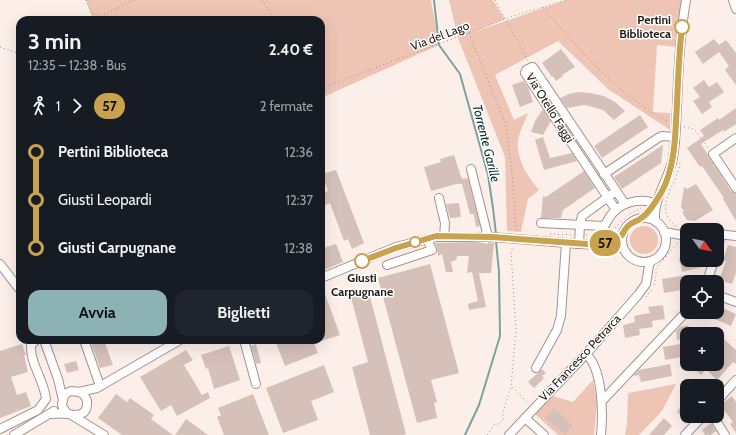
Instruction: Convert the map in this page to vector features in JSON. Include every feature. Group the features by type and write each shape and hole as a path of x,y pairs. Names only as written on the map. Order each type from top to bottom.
{"street":[{"path":"636,261 652,261 660,255 665,246 666,236 656,222 655,210 672,166 680,47 686,0"},
{"path":"733,0 736,9"},
{"name":"Via Otello Faggi","path":"616,210 525,73 526,70 533,67 625,204"},
{"path":"604,174 658,138 662,136 675,137"},
{"path":"736,138 713,154 736,188"},
{"path":"585,162 593,157"},
{"path":"471,169 490,237"},
{"path":"579,244 582,216 616,192"},
{"path":"647,279 642,267 626,254 623,248 622,235 626,227 633,221 641,218 649,212 661,193"},
{"path":"541,223 604,226 610,216 625,204 645,197 654,203"},
{"path":"439,198 445,223 444,236"},
{"path":"641,218 656,222"},
{"path":"664,232 680,234"},
{"path":"601,245 622,235"},
{"path":"724,235 736,236"},
{"path":"325,276 396,248 436,236 490,237 623,248"},
{"path":"665,246 680,237"},
{"path":"387,265 432,250 427,239"},
{"path":"536,368 557,330 561,316 566,243"},
{"name":"Via Francesco Petrarca","path":"509,435 586,354 641,292 646,284 649,265 652,261"},
{"path":"0,264 16,285"},
{"path":"724,298 736,302"},
{"path":"602,401 680,318"},
{"path":"0,429 38,410 46,399 45,391 31,353 32,344"},
{"path":"45,344 58,379 63,408 70,415 104,435"},
{"path":"85,344 98,387"},
{"path":"14,435 50,414 62,402 67,393 98,387 173,344"},
{"path":"245,344 256,384"},
{"path":"586,354 589,356 596,371 602,401 603,419 601,435"},
{"path":"58,379 83,394 87,401"},
{"path":"724,393 736,380"},
{"path":"50,414 80,415 84,412 87,401 98,387"},
{"path":"525,418 544,435"},
{"path":"685,435 696,423"},
{"path":"717,423 725,435"}],"path":[{"path":"86,0 91,12 97,16"},
{"path":"101,16 134,0"},
{"path":"262,0 272,16"},
{"path":"495,0 532,67"},
{"name":"Via del Lago","path":"325,89 332,84 469,34 505,19 566,0"},
{"path":"543,7 598,69 658,116 674,125 694,129 713,154"},
{"path":"0,47 16,53"},
{"path":"665,209 670,222 680,229"},
{"path":"642,301 651,292 656,281 658,266 667,257 675,245 680,242"},
{"path":"511,387 534,409"}],"shaded area":[{"path":"86,0 431,0 439,45 325,96 325,16 92,16"},
{"path":"449,0 493,0 505,19 474,32 566,0 682,0 676,47 657,45 653,112 670,113 670,130 608,89 558,41 495,75 514,120 528,113 518,141 518,148 524,167 539,190 528,199 521,232 507,231 505,157 458,38"},
{"path":"644,226 654,230 658,240 654,250 644,254 634,250 630,240 634,230"},
{"path":"593,380 597,403 594,435 558,435 534,413 550,395 573,402"},
{"path":"676,384 662,411 639,435 625,435 628,393"}],"building":[{"path":"714,39 719,45 726,40 736,53 736,85 725,70 729,66 719,52 703,64 695,52"},
{"path":"561,49 575,67 562,75 563,76 556,81 542,63"},
{"path":"704,80 709,87 717,82 724,92 709,102 712,107 702,114 693,101 700,97 693,88"},
{"path":"523,81 528,87 533,102 520,107 512,85"},
{"path":"578,92 604,96 615,102 625,111 614,120 603,110 585,105 567,108 560,98"},
{"path":"736,108 736,124 724,132 723,130 701,144 731,191 736,193 736,221 723,199 724,198 702,166 700,167 687,148 704,136 700,130 718,118 719,120"},
{"path":"543,109 551,121 543,135 531,132 535,121"},
{"path":"640,115 648,127 602,158 594,146"},
{"path":"543,137 550,158 572,153 577,161 544,170 535,140"},
{"path":"663,145 661,163 622,189 614,177"},
{"path":"454,155 461,177 463,179 468,178 480,226 476,227 474,214 470,214 462,184 456,184 431,191 424,167 441,162 440,159"},
{"path":"336,170 364,243 352,249 348,239 344,241 330,203 325,205 325,192 328,191 325,182 325,173"},
{"path":"584,171 595,188 563,210 561,218 541,218 543,196 546,197"},
{"path":"696,184 713,210 695,221 687,220 681,207 684,187 687,189"},
{"path":"459,203 461,217 450,218 446,204"},
{"path":"477,242 488,244 488,242 494,243 491,273 479,273 486,307 469,310 468,304 478,301 472,272 467,273 469,256 457,256 456,260 451,262 453,272 446,272 442,254 438,256 435,243"},
{"path":"336,244 343,262 325,269 325,248"},
{"path":"728,245 736,247 736,273 732,284 724,282 724,275 721,275 726,261 724,260"},
{"path":"430,264 459,373 431,380 437,402 434,403 437,418 417,423 378,278"},
{"path":"681,267 702,267 682,272"},
{"path":"680,276 680,290 664,293 662,279"},
{"path":"368,289 406,434 403,435 370,435 352,367 368,362 350,294"},
{"path":"325,294 340,335 325,340"},
{"path":"663,305 665,319 652,321 653,327 639,329 640,335 625,338 623,325 635,322 634,316 650,313 648,307"},
{"path":"724,309 736,314 731,326 715,319 724,319"},
{"path":"680,327 680,339 677,340 676,331"},
{"path":"724,339 736,350 736,364 733,362 718,379 708,371 724,371"},
{"path":"22,344 26,355 24,355 28,372 11,377 17,395 26,392 31,406 0,418 0,351"},
{"path":"91,344 105,344 113,365 100,368"},
{"path":"256,344 261,363 256,364 251,346"},
{"path":"277,344 315,344 318,353 285,366"},
{"path":"680,344 680,357 665,360 663,347"},
{"path":"229,346 240,380 214,389 208,368 206,369 201,355"},
{"path":"186,350 193,360 184,365 202,395 208,392 210,398 177,416 171,405 161,411 140,377"},
{"path":"76,361 79,370 67,373 64,364"},
{"path":"670,364 672,376 641,382 639,375 633,376 639,370"},
{"path":"324,365 334,392 311,401 318,420 283,433 266,388"},
{"path":"542,369 546,373 542,376 544,378 534,388 528,382"},
{"path":"697,371 704,371 701,375"},
{"path":"116,394 127,402 130,398 154,415 151,419 173,435 122,435 98,418"},
{"path":"253,394 269,435 224,435 217,417 221,415 218,408"},
{"path":"732,396 736,402 736,433 730,424 733,422 724,410 724,402"},
{"path":"554,408 573,426 565,435 545,418"},
{"path":"664,418 672,426 664,435 649,435"},
{"path":"186,419 208,435 175,435"},
{"path":"711,423 716,431 711,435 705,435 702,430"}],"waterway":[{"name":"Torrente Garille","path":"434,0 439,45 460,74 488,175 496,234"},
{"name":"Torrente Garille","path":"465,435 479,405 500,336 499,272 496,241"}],"bus line":[{"name":"57","path":"362,261 396,248 436,236 492,237 601,245 622,235 626,227 633,221 641,218 649,212 661,193 672,166 674,157 682,27"}],"place":[{"name":"Pertini Biblioteca","path":"682,27"},
{"name":"Giusti Carpugnane","path":"362,261"}]}
